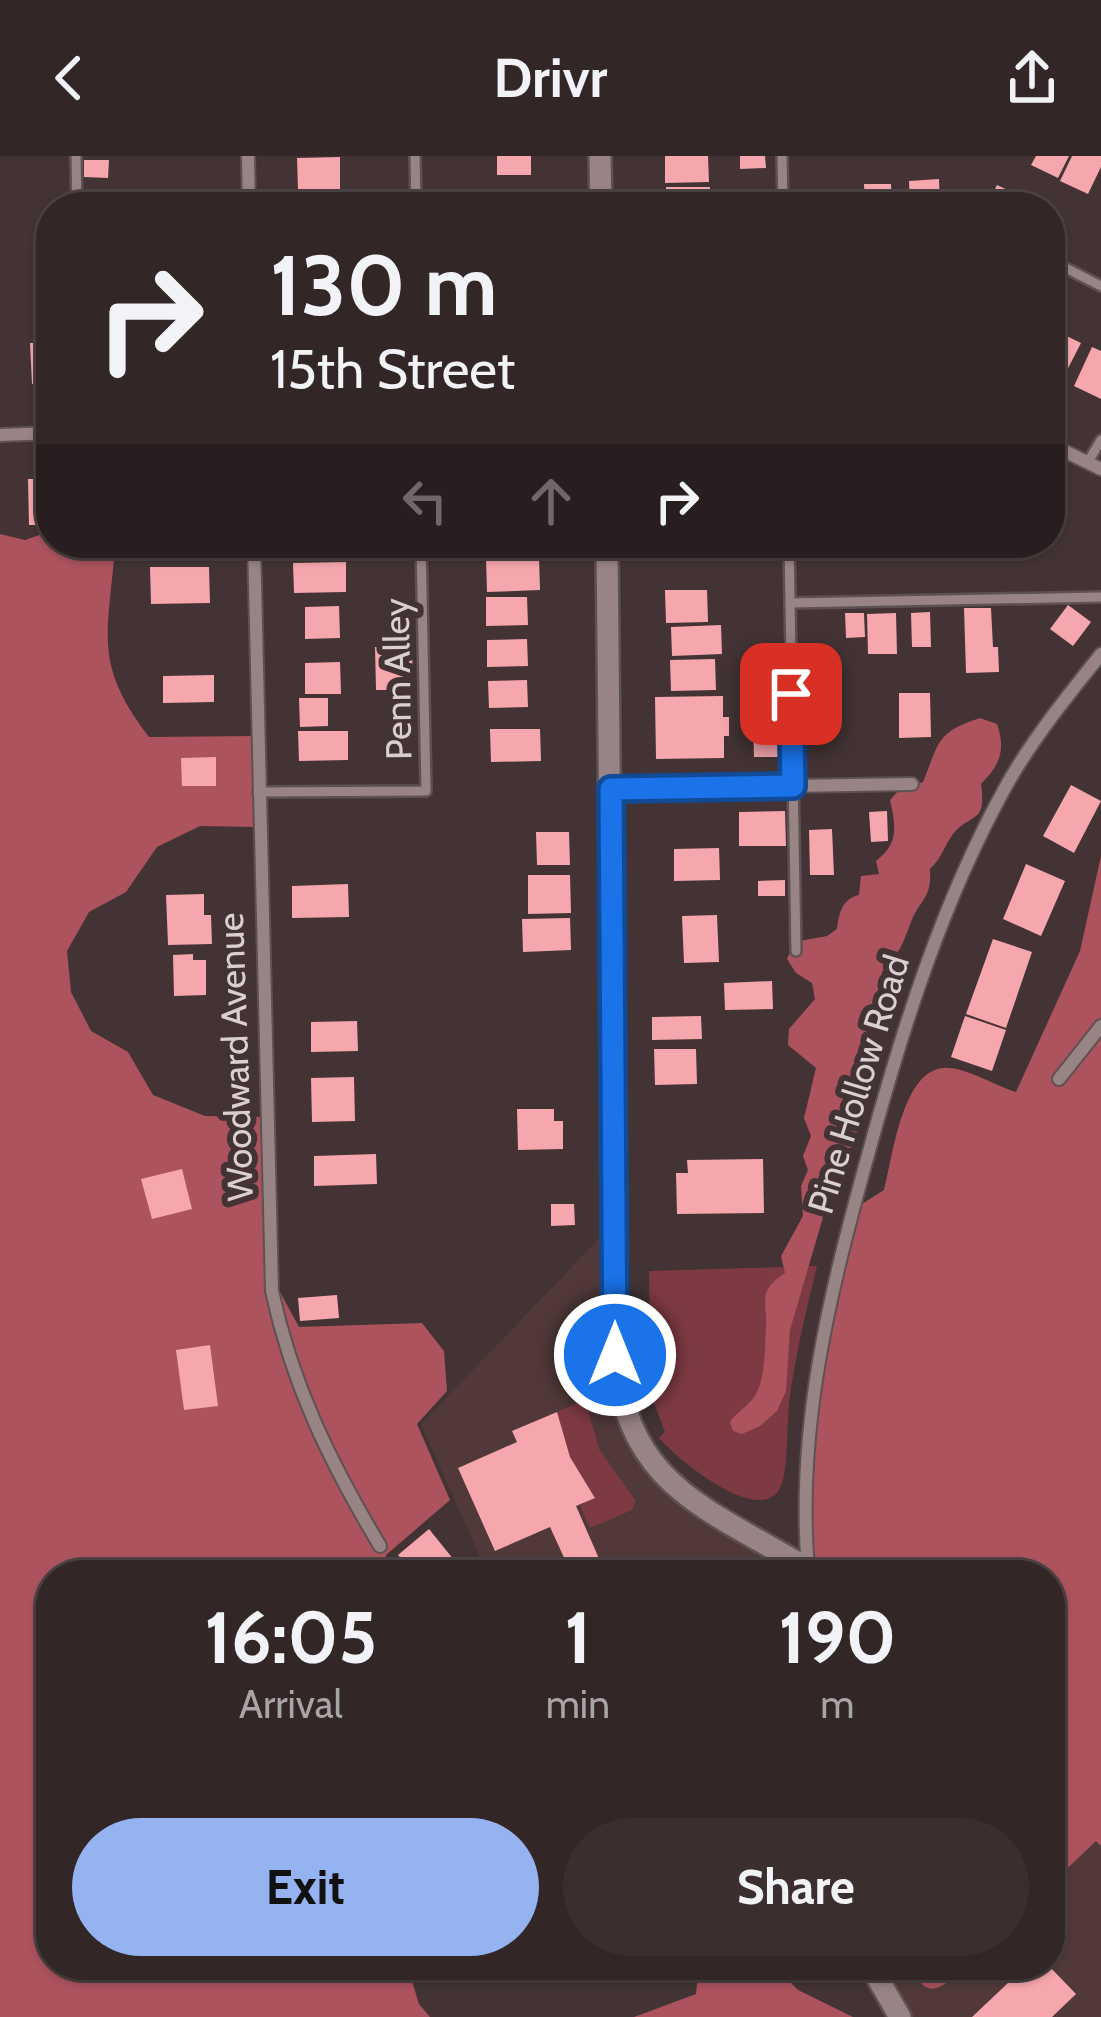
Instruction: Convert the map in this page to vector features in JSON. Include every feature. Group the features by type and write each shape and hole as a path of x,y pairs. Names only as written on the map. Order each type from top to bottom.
{"street":[{"path":"248,156 249,192"},
{"path":"600,156 601,192"},
{"path":"0,435 36,434"},
{"path":"1065,451 1095,466"},
{"name":"Woodward Avenue","path":"254,558 272,1291 293,1376 310,1419 380,1546"},
{"path":"607,558 619,1393 644,1454 665,1478 790,1560"},
{"name":"Pine Hollow Road","path":"807,1560 803,1480 810,1401 824,1324 897,1049 945,918 1004,790 1101,654"},
{"path":"611,789 912,784"},
{"path":"1059,1078 1101,1025"},
{"path":"879,1980 900,2017"}],"lane":[{"path":"76,156 77,192"},
{"path":"415,156 416,192"},
{"path":"782,156 783,192"},
{"path":"1065,268 1101,286"},
{"path":"1095,466 1101,440"},
{"name":"Penn Alley","path":"258,792 426,791 422,558"},
{"path":"789,558 796,951"},
{"path":"790,603 1101,597"}],"shaded area":[{"path":"0,534 25,540 36,536 36,558 114,558 108,623 111,665 130,710 149,737 255,736 257,827 200,826 157,847 126,892 89,912 67,951 71,992 91,1031 128,1052 153,1095 205,1116 262,1117 266,1266 299,1327 422,1323 444,1351 447,1391 417,1424 450,1500 386,1555 386,1560 36,1560 36,1980 412,1980 419,2004 430,2017 0,2017"},
{"path":"980,718 997,724 999,757 981,784 980,812 953,834 930,869 927,893 900,949 882,972 880,1018 869,1038 857,1088 855,1107 861,1122 854,1144 838,1166 790,1330 786,1391 777,1411 760,1426 742,1434 733,1431 730,1422 759,1387 765,1298 785,1273 781,1256 803,1216 801,1186 808,1170 803,1156 811,1136 804,1118 816,1068 788,1045 789,1029 815,999 812,983 796,973 787,959 794,942 827,936 837,929 842,908 859,895 861,876 879,874 876,861 889,848 894,834 890,800 898,791 923,782 947,734"},
{"path":"1101,856 1101,1846 1096,1841 1065,1871 1065,1560 810,1560 813,1401 854,1221 862,1204 884,1190 909,1099 929,1073 951,1068 1016,1092 1080,951"},
{"path":"614,1223 615,1355 643,1454 795,1560 481,1560 421,1424"},
{"path":"817,1266 791,1386 781,1486 771,1497 756,1500 739,1495 700,1474 659,1438 665,1432 651,1395 649,1271"},
{"path":"585,1400 599,1449 636,1501 632,1510 590,1528 580,1505 595,1497 570,1457 557,1412"},
{"path":"1065,1641 1101,1679 1101,2017 900,2017 879,1980 1065,1980"},
{"path":"697,1980 788,1980 798,1990 853,2017 634,2017 696,1994"},
{"path":"918,1980 950,1980 935,1988"}],"building":[{"path":"497,156 531,156 531,175 497,175"},
{"path":"665,156 708,156 709,182 665,183"},
{"path":"740,156 765,156 766,168 740,169"},
{"path":"1036,156 1069,156 1058,178 1031,165"},
{"path":"1072,156 1101,156 1088,194 1060,181"},
{"path":"340,157 340,189 298,190 297,158"},
{"path":"84,160 109,160 108,178 84,177"},
{"path":"939,179 939,192 909,192 909,181"},
{"path":"864,184 891,184 891,192 864,192"},
{"path":"666,187 710,187 710,192 666,192"},
{"path":"492,190 543,190 543,192"},
{"path":"1065,335 1081,343 1065,374"},
{"path":"30,343 36,343 36,384 32,384"},
{"path":"1092,347 1101,351 1101,399 1074,386"},
{"path":"28,479 36,479 36,525 29,525"},
{"path":"486,558 539,558 540,590 487,592"},
{"path":"346,562 346,592 294,593 293,563"},
{"path":"150,567 209,567 210,603 151,604"},
{"path":"665,590 707,590 708,622 666,623"},
{"path":"486,597 527,597 528,625 486,626"},
{"path":"1068,605 1091,622 1073,646 1050,629"},
{"path":"339,606 340,638 305,639 305,607"},
{"path":"964,608 991,608 999,672 966,673"},
{"path":"930,612 931,647 912,647 911,613"},
{"path":"845,613 864,613 865,637 846,638"},
{"path":"896,613 897,654 868,654 867,614"},
{"path":"721,625 722,654 672,656 671,627"},
{"path":"527,639 528,666 487,667 487,640"},
{"path":"375,647 412,647 413,690 376,690"},
{"path":"715,659 716,690 671,691 670,660"},
{"path":"340,662 341,694 305,694 305,663"},
{"path":"214,675 214,702 163,703 163,676"},
{"path":"527,680 528,707 489,708 488,681"},
{"path":"782,690 783,757 754,757 753,725 765,725 764,691"},
{"path":"899,693 930,693 931,737 899,738"},
{"path":"723,696 723,717 729,717 724,758 656,759 655,697"},
{"path":"808,696 830,696 832,739 809,739"},
{"path":"299,698 328,698 328,726 300,727"},
{"path":"490,729 540,729 541,761 491,762"},
{"path":"298,731 348,731 348,760 299,761"},
{"path":"216,757 216,786 182,786 181,758"},
{"path":"1071,785 1101,801 1074,853 1043,836"},
{"path":"785,811 786,846 739,846 739,812"},
{"path":"887,811 888,841 871,842 869,812"},
{"path":"832,829 834,875 810,875 809,830"},
{"path":"536,832 569,832 570,865 537,865"},
{"path":"719,848 720,880 674,881 674,849"},
{"path":"1026,864 1065,881 1041,936 1003,919"},
{"path":"528,875 570,875 571,913 528,914"},
{"path":"785,880 785,896 758,896 758,881"},
{"path":"348,884 349,917 292,918 292,886"},
{"path":"204,894 212,944 168,945 166,895"},
{"path":"717,915 719,962 684,963 682,916"},
{"path":"570,918 571,950 523,952 522,919"},
{"path":"993,939 1032,952 1006,1028 966,1014"},
{"path":"193,954 193,960 206,960 206,995 174,996 173,955"},
{"path":"772,981 773,1009 725,1010 724,983"},
{"path":"701,1016 702,1039 652,1040 652,1017"},
{"path":"965,1016 1006,1030 992,1071 951,1057"},
{"path":"357,1021 358,1051 311,1052 311,1022"},
{"path":"654,1049 696,1049 697,1084 655,1085"},
{"path":"354,1077 355,1121 312,1122 311,1078"},
{"path":"517,1109 554,1109 554,1121 563,1121 563,1149 518,1150"},
{"path":"376,1154 377,1184 314,1186 314,1156"},
{"path":"763,1159 764,1213 677,1214 676,1173 688,1173 687,1160"},
{"path":"182,1169 192,1209 152,1219 141,1179"},
{"path":"551,1204 574,1204 575,1225 551,1226"},
{"path":"337,1295 339,1318 300,1321 298,1298"},
{"path":"210,1345 218,1406 184,1410 176,1350"},
{"path":"557,1412 570,1457 595,1498 576,1506 600,1560 565,1560 550,1527 495,1551 458,1468 517,1442 512,1431"},
{"path":"429,1529 454,1560 402,1560 398,1555"},
{"path":"1011,1980 1062,1980 1076,1994 1052,2017 972,2017"}],"route":[{"path":"615,1355 611,789 793,786 791,694"}]}
